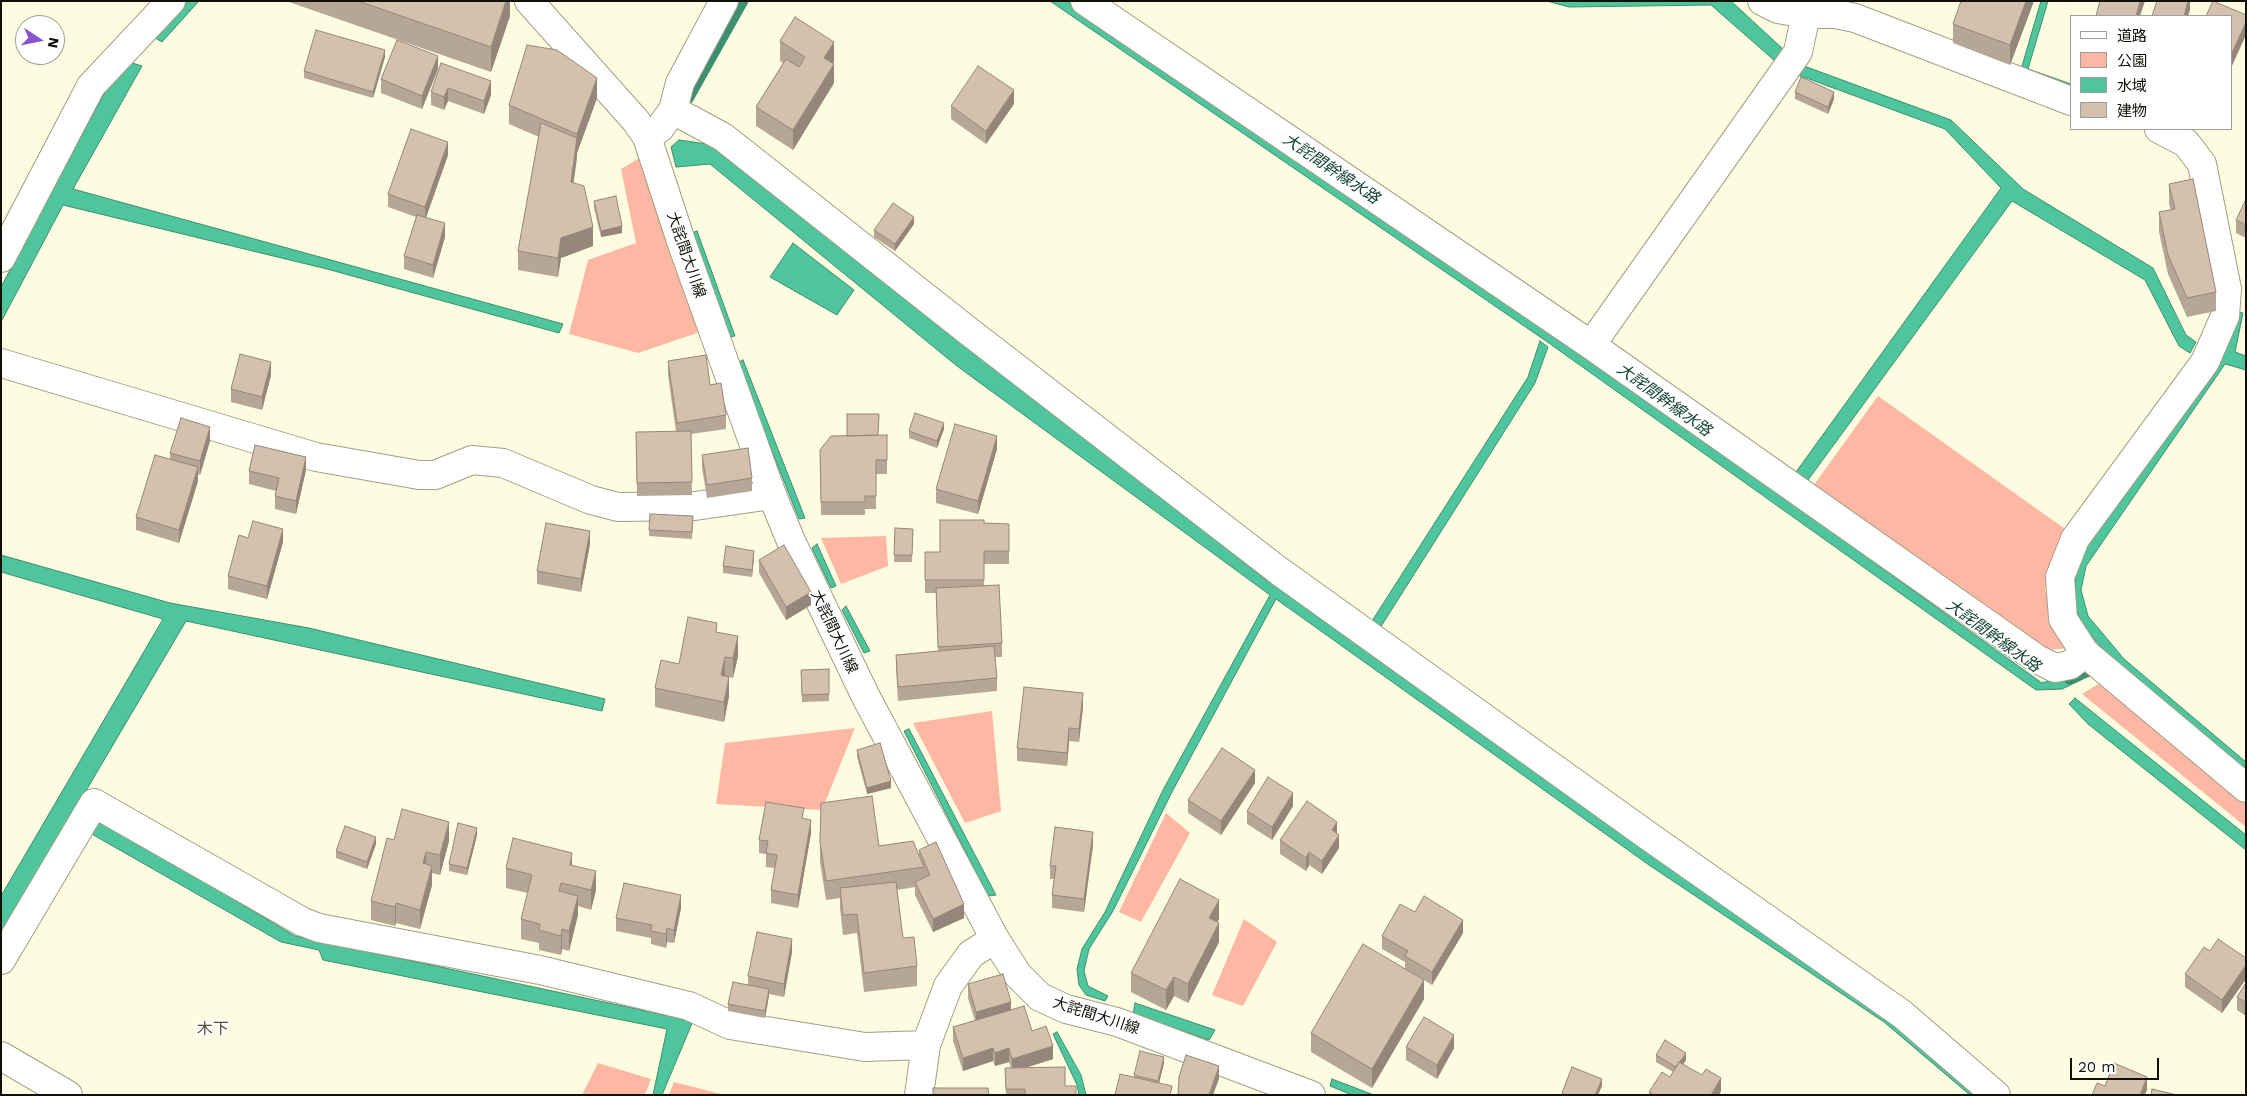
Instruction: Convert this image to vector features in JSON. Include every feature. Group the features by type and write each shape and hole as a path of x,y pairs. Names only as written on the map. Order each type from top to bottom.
{"street":[{"path":"1,258 11,217 91,86 171,1"},
{"name":"大詫間大川線","path":"529,1 636,121 646,137 682,244 772,495 791,541 866,697 995,939 1018,975 1040,997 1066,1009 1117,1022 1311,1095"},
{"path":"646,137 660,128 673,110 680,83 724,1"},
{"path":"1086,1 1591,345 2037,659 2055,668 2070,665 2085,653"},
{"path":"1762,1 1778,10 1806,14 1839,7 1855,18 2070,101"},
{"path":"1591,345 1798,52 1806,14"},
{"path":"673,110 723,137 974,336 1278,571 1646,835 1902,1014 1996,1095"},
{"path":"2161,130 2186,143 2202,164 2236,288 2226,316 2205,362 2075,539 2060,577 2063,619 2085,653 2246,788"},
{"path":"1,364 316,457 419,475 435,475 472,460 503,463 591,500 618,507 696,506 772,495"},
{"path":"1,960 94,802 303,922 319,928 540,970 688,1006 730,1025 864,1047 926,1045"},
{"path":"919,1095 926,1045 948,986 971,954 995,939"},
{"path":"1,1056 68,1095"}],"green space":[{"path":"643,156 700,332 638,353 569,334 588,260 636,243 621,169"},
{"path":"1878,396 2065,529 2045,590 2069,648 2047,650 1811,489"},
{"path":"886,536 888,566 841,584 821,538"},
{"path":"2100,683 2246,800 2246,827 2082,694"},
{"path":"992,711 1001,811 965,823 913,723"},
{"path":"855,728 822,810 716,804 725,743"},
{"path":"1166,813 1190,833 1141,922 1119,912"},
{"path":"1244,919 1277,942 1243,1006 1212,995"},
{"path":"598,1063 651,1079 645,1095 582,1095"},
{"path":"674,1082 725,1095 669,1095"}],"water":[{"path":"183,1 199,1 162,42 149,34"},
{"path":"1050,1 1070,1 1559,336 2042,683 2077,672 2083,679 2062,689 2036,690 1546,341"},
{"path":"1547,1 1731,1 1784,50 1775,61 1711,5 1569,7"},
{"path":"2041,1 2048,1 2028,69 2070,84 2070,92 2023,75 2022,66"},
{"path":"129,62 142,66 73,189 563,324 559,333 327,269 63,205 1,322 1,287 107,88"},
{"path":"1804,66 1951,120 2023,189 2153,268 2186,335 2196,342 2190,353 2179,346 2145,280 2012,201 1808,480 1796,472 2001,188 1945,129 1798,75"},
{"path":"679,140 714,145 1265,579 1653,856 1893,1020 1981,1095 1970,1095 1884,1022 1649,865 1276,599 1173,790 1113,911 1089,949 1084,971 1088,986 1108,996 1105,1001 1086,995 1079,985 1077,969 1082,949 1105,912 1163,790 1270,595 957,366 710,164 676,167 671,147"},
{"path":"697,231 735,336 728,337 692,233"},
{"path":"793,243 854,290 837,315 770,277"},
{"path":"2237,312 2243,313 2235,352 2246,356 2246,370 2225,364 2086,566 2081,590 2088,616 2124,659 2246,762 2246,775 2113,662 2079,620 2073,593 2080,556 2218,359"},
{"path":"1540,341 1548,347 1535,383 1380,628 1372,621 1528,377"},
{"path":"743,360 805,518 799,519 737,363"},
{"path":"817,544 836,586 831,588 812,548"},
{"path":"1,555 170,603 309,628 605,699 602,711 186,621 1,935 1,896 163,619 1,572"},
{"path":"846,606 870,651 864,653 842,610"},
{"path":"2075,698 2246,835 2246,850 2088,724 2069,704"},
{"path":"909,729 996,895 988,896 904,731"},
{"path":"98,818 295,936 693,1021 662,1095 653,1095 667,1029 323,960 319,950 281,942 90,833"},
{"path":"1135,1003 1215,1030 1209,1040 1133,1014"},
{"path":"1057,1032 1081,1075 1086,1095 1079,1095 1077,1085 1053,1034"},
{"path":"1332,1079 1374,1095 1352,1095 1330,1086"}],"building":[{"path":"358,1 506,1 491,47"},
{"path":"1961,1 2026,1 2010,45 1953,24"},
{"path":"2100,1 2140,1 2136,15 2096,15"},
{"path":"2157,1 2188,1 2184,15 2152,15"},
{"path":"2213,1 2246,15 2246,22 2232,53 2232,15 2206,15"},
{"path":"795,17 834,42 824,58 834,64 793,130 756,107 786,59 799,67 805,57 780,41"},
{"path":"316,30 385,50 373,92 304,71"},
{"path":"397,40 438,56 422,96 381,79"},
{"path":"527,45 557,50 597,78 577,134 509,105"},
{"path":"441,63 491,81 484,101 448,88 444,97 431,92"},
{"path":"978,66 1014,90 986,131 951,106"},
{"path":"1801,77 1834,92 1828,107 1795,92"},
{"path":"541,123 577,138 571,182 584,186 593,227 561,238 558,258 518,251"},
{"path":"411,129 448,142 425,207 388,194"},
{"path":"2193,179 2216,292 2187,298 2168,255 2159,212 2175,209 2169,184"},
{"path":"616,196 622,226 601,231 594,201"},
{"path":"2246,199 2246,225 2236,220"},
{"path":"893,203 914,217 895,244 874,230"},
{"path":"417,215 445,223 433,265 404,256"},
{"path":"240,354 271,362 262,397 231,389"},
{"path":"706,355 710,385 721,383 726,415 677,423 668,361"},
{"path":"915,413 944,423 937,441 909,431"},
{"path":"847,414 879,414 878,435 847,436"},
{"path":"181,418 210,427 200,461 170,453"},
{"path":"955,424 997,436 978,501 936,489"},
{"path":"691,431 692,482 637,483 636,432"},
{"path":"887,435 887,460 876,460 876,496 865,496 865,502 821,502 820,450 831,436"},
{"path":"255,445 306,457 296,501 275,496 279,478 249,471"},
{"path":"748,448 752,478 707,485 702,455"},
{"path":"155,455 198,467 179,530 136,517"},
{"path":"650,514 693,516 692,532 649,530"},
{"path":"940,520 984,520 984,523 1009,524 1009,551 984,551 984,580 925,580 925,552 940,552"},
{"path":"253,521 283,529 267,586 228,576 239,535 248,538"},
{"path":"546,523 590,531 581,579 537,571"},
{"path":"895,528 913,529 912,555 894,555"},
{"path":"784,545 811,592 786,607 759,560"},
{"path":"726,546 754,551 752,570 723,566"},
{"path":"999,585 1002,643 938,647 936,588"},
{"path":"688,617 717,623 716,632 738,636 733,658 725,657 721,675 729,677 724,702 655,688 661,660 679,664"},
{"path":"994,646 997,678 898,687 896,655"},
{"path":"829,669 829,694 802,695 801,670"},
{"path":"1024,687 1083,693 1079,729 1069,728 1067,753 1017,748"},
{"path":"880,743 891,781 867,788 857,750"},
{"path":"1222,748 1255,770 1221,821 1188,800"},
{"path":"1268,777 1293,793 1272,827 1247,811"},
{"path":"872,796 879,846 913,841 924,867 826,881 820,842 821,803"},
{"path":"1307,801 1337,822 1332,830 1339,835 1322,861 1309,852 1306,858 1280,840"},
{"path":"766,802 804,808 802,818 811,820 798,895 771,890 777,855 766,853 768,841 759,840"},
{"path":"402,809 449,822 440,855 426,852 423,863 432,866 420,910 396,903 395,907 371,901 387,838 394,840"},
{"path":"458,823 477,828 467,868 449,864"},
{"path":"345,826 376,837 367,862 336,851"},
{"path":"1055,827 1093,832 1084,899 1052,895 1056,866 1050,866"},
{"path":"513,838 572,853 570,865 596,871 591,890 561,883 559,891 578,896 569,931 562,929 561,936 539,930 540,924 521,919 532,875 506,868"},
{"path":"936,842 964,904 933,919 915,882 930,875 919,850"},
{"path":"1180,879 1219,900 1209,918 1219,923 1188,984 1174,977 1166,990 1131,973"},
{"path":"896,882 903,938 914,937 917,966 864,973 857,914 843,915 840,888"},
{"path":"624,883 681,895 674,930 667,928 666,934 651,931 652,925 616,918"},
{"path":"1424,896 1463,920 1432,972 1405,956 1408,951 1382,936 1400,904 1415,912"},
{"path":"757,932 792,939 784,984 748,976"},
{"path":"2218,939 2246,958 2246,965 2222,1000 2185,974 2204,947 2210,951"},
{"path":"1363,944 1424,980 1372,1069 1311,1033"},
{"path":"1003,974 1011,1002 976,1012 968,984"},
{"path":"733,982 769,989 765,1011 728,1004"},
{"path":"2246,983 2246,1003 2237,997"},
{"path":"1024,1006 1032,1031 1046,1026 1053,1046 1012,1059 1009,1048 995,1053 993,1048 963,1058 953,1027"},
{"path":"1424,1017 1454,1035 1437,1065 1406,1047"},
{"path":"1665,1040 1686,1053 1676,1067 1656,1055"},
{"path":"1140,1051 1164,1057 1158,1081 1134,1075"},
{"path":"1186,1055 1219,1066 1209,1095 1178,1095 1179,1077"},
{"path":"1679,1062 1702,1075 1706,1069 1721,1078 1711,1095 1654,1095 1649,1092 1662,1072 1670,1077"},
{"path":"2114,1063 2147,1077 2140,1095 2092,1095 2097,1083 2105,1086"},
{"path":"1065,1067 1065,1086 1076,1086 1076,1095 1025,1095 1025,1089 1006,1089 1005,1068"},
{"path":"1572,1067 1602,1079 1595,1095 1565,1095 1562,1093"},
{"path":"1120,1074 1172,1086 1170,1095 1115,1095"},
{"path":"933,1088 988,1088 989,1095 933,1095"},
{"path":"2152,1089 2177,1095 2151,1095"}],"waterway":[{"path":"689,99 744,1"},
{"name":"大詫間幹線水路","path":"2069,680 2099,668"}],"district":[{"name":"木下","path":"213,1029"}]}
